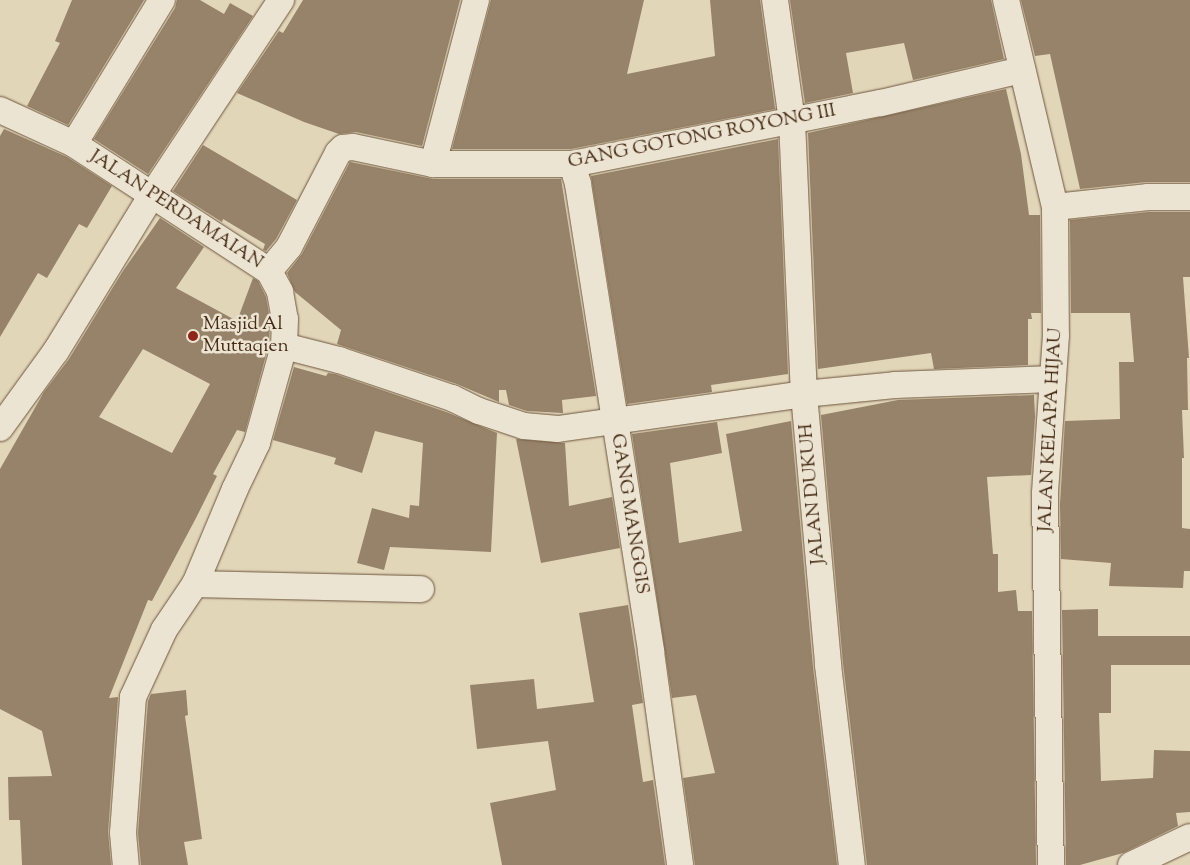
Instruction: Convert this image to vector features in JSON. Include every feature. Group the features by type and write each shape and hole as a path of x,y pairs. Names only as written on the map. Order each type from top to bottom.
{"street":[{"path":"74,144 162,0"},
{"path":"0,428 56,351 152,195 282,0"},
{"path":"433,164 476,0"},
{"name":"JALAN DUKUH","path":"775,0 792,121 804,394 828,665 852,865"},
{"name":"JALAN KELAPA HIJAU","path":"1006,0 1055,207 1056,335 1045,494 1052,865"},
{"name":"GANG GOTONG ROYONG III","path":"270,271 289,247 338,153 343,148 353,147 433,164 572,164 792,121 1022,70"},
{"name":"JALAN PERDAMAIAN","path":"0,110 74,144 270,271 280,292 285,318 284,346 257,443 235,489 195,584 164,630 133,697 123,834 126,865"},
{"name":"GANG MANGGIS","path":"572,164 578,184 651,652 680,865"},
{"path":"1055,207 1148,197 1190,197"},
{"path":"284,346 339,360 452,398 479,411 524,426 558,428 614,422 804,394 895,385 1053,379"},
{"path":"195,584 421,589"},
{"path":"1139,863 1190,837"}],"building":[{"path":"72,0 144,0 68,125 27,106 60,43 55,41"},
{"path":"177,0 200,0 224,14 230,3 253,16 148,174 94,139 175,8"},
{"path":"303,0 460,0 422,146 356,132 339,134 304,122 237,93 279,31 283,33"},
{"path":"491,0 644,0 627,74 715,56 710,0 760,0 775,109 571,149 452,149"},
{"path":"790,0 991,0 1004,59 913,80 904,43 846,53 853,93 805,103"},
{"path":"1021,0 1190,0 1190,182 1146,182 1080,189 1050,54 1035,56"},
{"path":"1006,89 1021,154 1029,215 1040,215 1041,313 1031,313 1032,319 1028,319 1028,365 934,369 931,353 818,369 808,133"},
{"path":"4,129 67,157 112,186 87,228 79,224 47,278 38,273 0,337 0,136"},
{"path":"778,139 788,374 711,385 712,392 627,404 591,176"},
{"path":"203,145 297,200 276,239 266,251 263,250 265,244 223,219 222,222 173,191"},
{"path":"350,162 433,179 561,179 596,396 562,400 563,413 527,411 509,405 506,390 499,390 499,402 457,384 337,344 341,330 295,292 287,273 302,254"},
{"path":"1149,212 1190,212 1190,277 1183,277 1189,358 1187,358 1188,410 1182,410 1184,458 1182,458 1182,528 1190,529 1190,571 1184,571 1183,588 1109,586 1111,563 1061,559 1060,504 1065,421 1120,419 1119,362 1134,362 1130,313 1071,313 1070,220"},
{"path":"160,218 204,247 176,288 237,321 253,278 258,281 266,297 270,320 269,344 245,432 237,430 213,474 217,476 196,518 152,601 148,600 109,698 118,697 108,832 111,865 22,865 20,820 9,820 8,777 52,776 42,731 0,709 0,469 44,392 69,359 123,271","holes":["143,349 210,384 172,453 99,417"]},
{"path":"294,367 326,376 328,373 335,374 446,412 497,433 491,552 390,547 384,570 357,563 372,508 409,518 410,505 419,506 423,443 375,431 362,473 334,464 336,458 273,440"},
{"path":"1034,395 1035,417 1031,475 987,477 993,554 998,554 998,592 1016,590 1018,611 1032,611 1036,865 867,865 843,663 821,415 898,400"},
{"path":"791,421 813,667 837,865 695,865 683,778 715,773 696,695 672,698 632,434 717,422 722,453 670,463 679,543 742,531 726,434"},
{"path":"516,439 565,443 569,506 612,497 620,548 541,563"},
{"path":"628,605 643,703 632,705 643,782 653,780 665,865 502,865 490,803 556,790 548,741 477,749 470,685 534,679 537,709 594,702 579,613"},
{"path":"1098,609 1098,636 1190,636 1190,665 1111,665 1111,713 1099,713 1101,781 1153,778 1154,750 1190,751 1190,812 1176,813 1178,826 1123,853 1080,865 1066,865 1062,610"},
{"path":"186,690 188,715 185,716 202,839 184,842 188,865 141,865 138,833 148,701 151,694"}],"place":[{"name":"Masjid Al Muttaqien","path":"193,336"}]}
